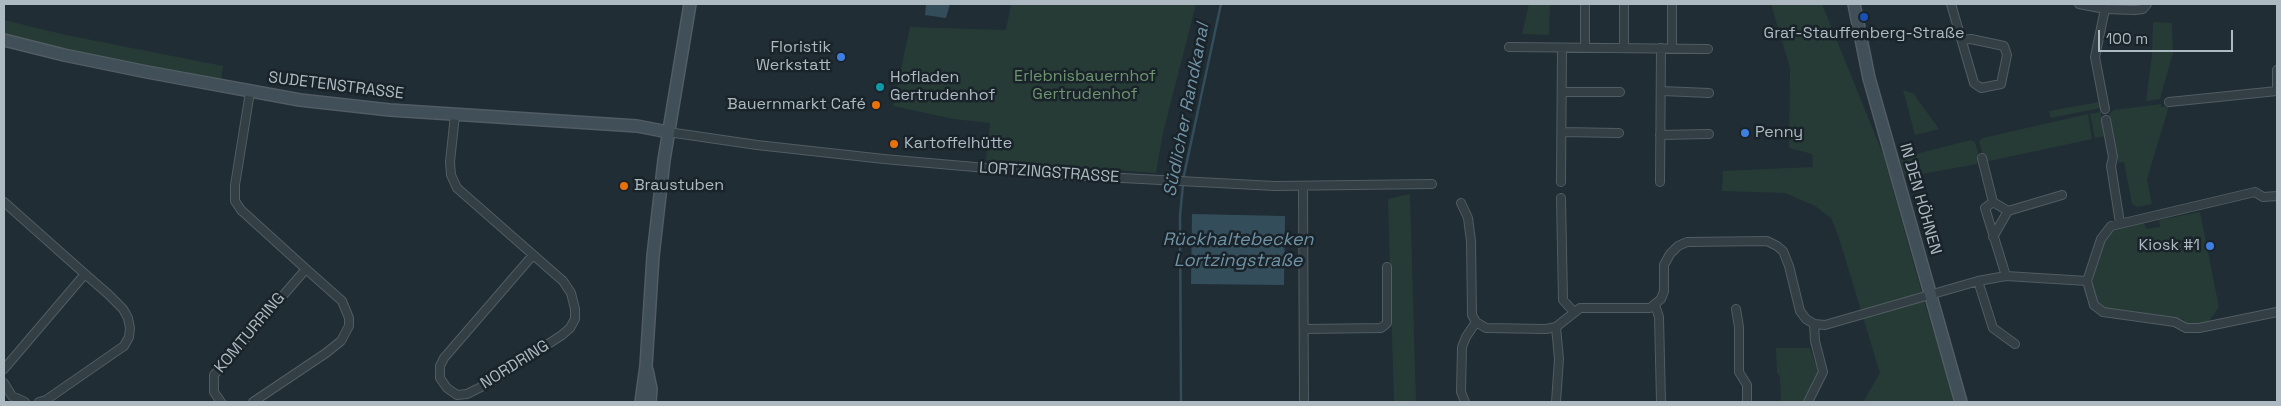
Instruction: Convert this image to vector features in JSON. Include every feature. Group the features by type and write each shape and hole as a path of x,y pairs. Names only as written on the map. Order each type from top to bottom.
{"street":[{"path":"641,402 646,366 653,256 668,132 690,4"},
{"path":"1585,4 1585,47"},
{"path":"1624,4 1624,47"},
{"path":"1672,4 1672,48"},
{"name":"IN DEN HÖHNEN","path":"1854,4 1869,78 1961,402"},
{"path":"1951,4 1974,83 1981,88 2001,84 2007,55 2004,46 1971,39 1962,40"},
{"path":"2079,4 2105,9 2143,9 2147,4"},
{"path":"2105,9 2095,57 2105,110"},
{"name":"SUDETENSTRASSE","path":"4,40 64,55 250,92 372,108 636,126 668,132"},
{"path":"1509,47 1708,49"},
{"path":"1561,182 1562,48"},
{"path":"1660,182 1661,48"},
{"path":"2169,102 2277,91 2277,70"},
{"path":"1662,91 1709,93"},
{"path":"250,92 235,185 235,201 241,210 342,301 350,326 341,341 326,353 253,402"},
{"path":"1562,92 1620,92"},
{"name":"NORDRING","path":"455,115 450,162 451,175 457,188 563,281 571,293 575,309 575,319 570,328 487,384 467,394 457,395 447,388 440,378 440,366 444,358 533,255"},
{"path":"2106,120 2113,157 2111,166 2120,223"},
{"name":"LORTZINGSTRASSE","path":"668,132 757,145 884,159 1065,175 1303,186 1432,184"},
{"path":"1562,132 1619,133"},
{"path":"1660,134 1709,134"},
{"path":"1982,158 1993,202 2008,211"},
{"path":"1303,186 1304,402"},
{"path":"2277,196 2264,197 2255,192 2112,226 2101,239 2087,281 2094,304 2103,312 2175,322 2186,328 2199,328 2277,312"},
{"path":"1994,236 2008,211 2062,196"},
{"path":"1561,198 1563,300 1573,311"},
{"path":"4,202 123,309 130,328 129,337 124,346 46,400 39,402"},
{"path":"1993,202 1985,208 2006,276"},
{"path":"1461,203 1468,218 1471,241 1472,315 1476,322 1486,328 1546,330 1556,327 1573,311 1580,308 1650,308 1661,299 1664,291 1664,265 1670,254 1678,246 1687,242 1767,241 1783,251 1789,266 1800,311 1806,319 1814,324 1825,325 1978,281 2006,276 2087,281"},
{"path":"1304,329 1381,328 1387,323 1387,267"},
{"name":"KOMTURRING","path":"221,402 214,392 214,375 306,269"},
{"path":"4,369 85,274"},
{"path":"1978,281 1992,328 2016,344"},
{"path":"1655,305 1659,317 1661,402"},
{"path":"1736,309 1739,327 1739,372 1746,384 1746,402"},
{"path":"1465,402 1461,392 1462,347 1476,322"},
{"path":"1808,402 1822,378 1823,372 1815,341 1814,324"},
{"path":"1556,327 1559,359 1556,402"},
{"path":"646,366 651,389 650,402"},
{"path":"4,383 12,396 25,402"}],"green space":[{"name":"Erlebnisbauernhof Gertrudenhof","path":"1011,4 1196,4 1163,133 1156,173 986,160 990,123 953,119 893,106 910,27 1006,30"},
{"path":"1529,4 1550,4 1549,35 1522,34"},
{"path":"1771,4 1822,4 1883,154 1926,308 1956,402 1863,402 1880,373 1838,235 1831,218 1815,206 1785,193 1722,191 1723,171 1813,167 1812,154 1789,148 1790,68"},
{"path":"4,20 66,35 223,66 221,82 57,49 4,33"},
{"path":"2153,22 2172,23 2173,53 2160,99 2146,101 2152,54"},
{"path":"1903,90 1913,93 1939,129 1915,135"},
{"path":"2099,102 2100,108 2051,118 2049,111"},
{"path":"2161,104 2161,107 2169,106 2147,179 2152,204 2137,207 2132,204 2124,162 2119,163 2109,114 2114,110"},
{"path":"2101,112 2105,136 2095,138 2090,114"},
{"path":"2088,114 2092,139 1985,162 1979,141 1983,138"},
{"path":"1971,140 1975,142 1980,160 1977,164 1905,177 1900,158"},
{"path":"1410,194 1416,402 1394,402 1388,199"},
{"path":"2200,212 2219,307 2208,323 2187,324 2183,319 2110,310 2102,307 2096,299 2093,276 2104,241 2112,230 2144,223 2146,229 2160,227 2159,220"},
{"path":"1776,348 1810,348 1818,372 1803,402 1781,402"}],"water":[{"path":"926,4 950,4 946,18 925,15"},
{"name":"Rückhaltebecken Lortzingstraße","path":"1192,214 1285,216 1284,285 1191,284"}],"waterway":[{"name":"Südlicher Randkanal","path":"1181,402 1180,215 1184,175 1221,4"}],"place":[{"name":"Graf-Stauffenberg-Straße","path":"1864,17"},
{"name":"Floristik Werkstatt","path":"841,57"},
{"name":"Hofladen Gertrudenhof","path":"880,87"},
{"name":"Bauernmarkt Café","path":"876,105"},
{"name":"Penny","path":"1745,133"},
{"name":"Kartoffelhütte","path":"894,144"},
{"name":"Braustuben","path":"624,186"},
{"name":"Kiosk #1","path":"2210,246"}]}
